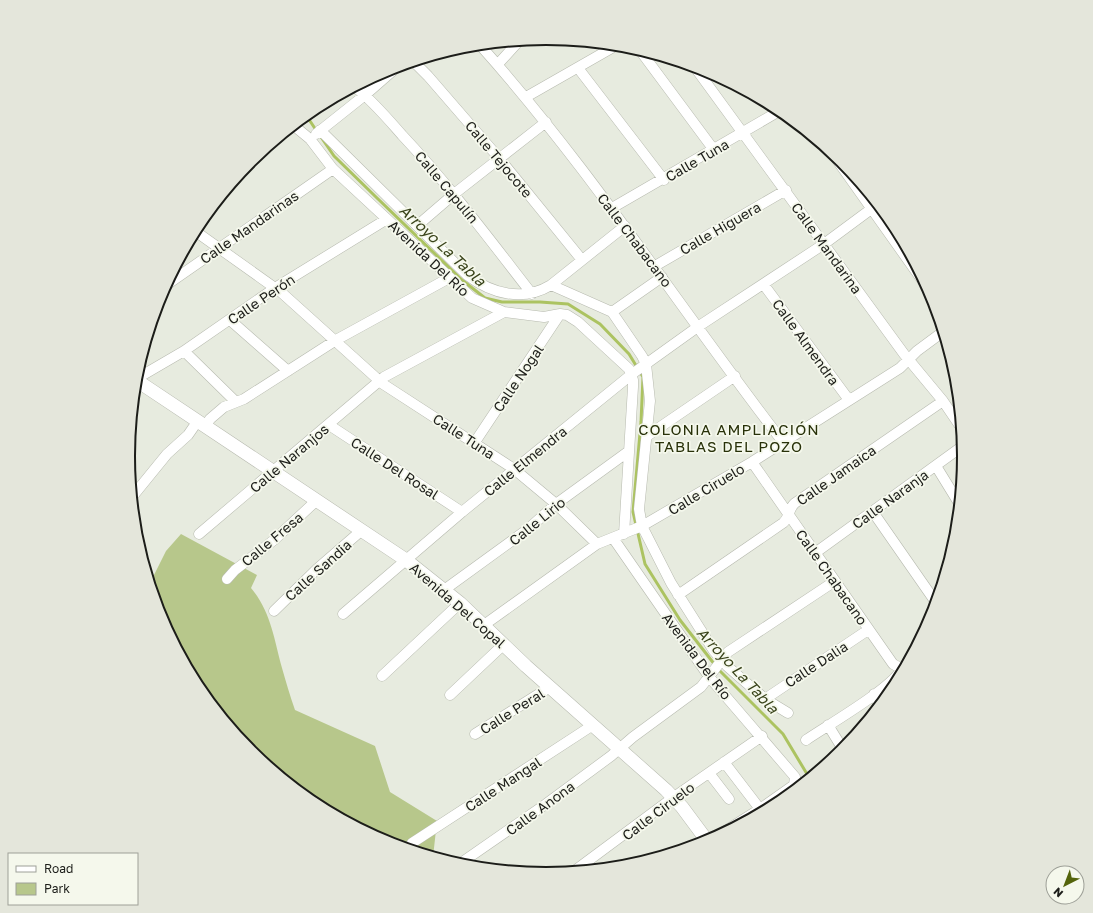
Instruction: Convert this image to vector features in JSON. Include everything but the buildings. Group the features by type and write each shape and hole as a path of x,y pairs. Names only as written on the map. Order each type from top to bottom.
{"street":[{"path":"498,64 514,47"},
{"name":"Calle Chabacano","path":"486,50 526,97 612,208 784,442"},
{"path":"526,97 608,50"},
{"path":"645,57 714,150"},
{"name":"Calle Tejocote","path":"418,66 499,158 582,260"},
{"path":"578,68 664,180"},
{"name":"Calle Mandarina","path":"701,75 909,360 956,421"},
{"path":"315,134 384,78"},
{"name":"Calle Capulín","path":"359,90 454,194 532,294"},
{"name":"Calle Tuna","path":"612,208 664,180 775,114"},
{"path":"418,225 454,194 546,122"},
{"name":"Avenida Del Río","path":"300,127 315,134 418,225 467,275 480,284 490,290 502,293 532,294 543,291 552,286"},
{"name":"Avenida Del Río","path":"315,134 333,168 472,298 504,312 544,317 560,314"},
{"name":"Calle Mandarinas","path":"175,279 333,168"},
{"name":"Calle Higuera","path":"655,266 786,190"},
{"name":"Calle Almendra","path":"644,365 699,326 764,285 824,244 873,206"},
{"name":"Calle Perón","path":"143,376 184,351 276,288 388,219"},
{"path":"884,221 895,238"},
{"path":"625,226 552,286 612,312 662,277"},
{"name":"Calle Tuna","path":"199,236 276,288 336,340 379,382 475,442 514,469 556,504 597,544"},
{"path":"137,491 167,454 216,413 288,371 336,340 449,278"},
{"name":"Calle Almendra","path":"764,285 849,400"},
{"path":"379,382 389,374 504,312"},
{"name":"Avenida Del Río","path":"612,312 642,356 650,401 639,509 635,530 719,661 765,699 788,713"},
{"path":"560,314 567,315 578,322 625,365 632,374 633,387 628,451 635,530"},
{"name":"Calle Nogal","path":"475,442 560,314"},
{"path":"230,320 288,371"},
{"name":"Calle Ciruelo","path":"484,625 597,544 635,530 752,462 900,368 917,351 939,335"},
{"path":"184,351 236,402"},
{"name":"Calle Elmendra","path":"406,560 514,469 644,365"},
{"path":"647,436 735,376"},
{"name":"Calle Naranjos","path":"199,534 379,382"},
{"name":"Avenida Del Copal","path":"142,384 406,560 444,590 674,798 704,837"},
{"name":"Calle Jamaica","path":"678,595 783,524 795,503 942,401"},
{"name":"Calle Del Rosal","path":"329,425 462,512"},
{"name":"Calle Naranja","path":"816,553 958,450"},
{"name":"Calle Lirio","path":"444,590 528,529 556,504 628,451"},
{"name":"Calle Chabacano","path":"752,462 868,630 893,664 899,668"},
{"path":"936,466 955,498"},
{"name":"Calle Fresa","path":"227,579 235,570 274,540 317,500"},
{"path":"873,512 933,598"},
{"name":"Calle Sandia","path":"274,611 317,569 362,530"},
{"name":"Avenida Del Río","path":"613,538 711,675 795,777 796,784"},
{"path":"343,614 406,560"},
{"path":"620,748 701,687 711,675 719,661 738,644 835,581"},
{"path":"382,676 460,604"},
{"name":"Calle Dalia","path":"765,699 868,630"},
{"path":"450,695 503,644"},
{"path":"806,740 874,694 893,679"},
{"name":"Calle Peral","path":"475,734 550,687"},
{"path":"874,694 877,701"},
{"name":"Calle Mangal","path":"412,843 593,725"},
{"path":"828,725 840,744"},
{"name":"Calle Ciruelo","path":"581,866 762,736"},
{"name":"Calle Anona","path":"465,860 546,804 620,748"},
{"path":"724,762 759,809"},
{"path":"710,773 729,800"}],"green space":[{"path":"181,534 257,575 251,588 258,597 271,626 295,710 375,746 390,792 437,821 434,852 389,837 364,826 318,799 275,766 237,728 204,685 177,639 166,614 153,577 166,551"}],"waterway":[{"name":"Arroyo La Tabla","path":"309,120 316,130"},
{"name":"Arroyo La Tabla","path":"321,137 334,156 462,280 485,298 502,302 568,304 600,324 629,354 643,377 641,422 633,512 645,564 680,620 715,665"},
{"name":"Arroyo La Tabla","path":"718,669 783,734 807,775"}],"district":[{"name":"COLONIA AMPLIACIÓN TABLAS DEL POZO","path":"729,438"}]}
